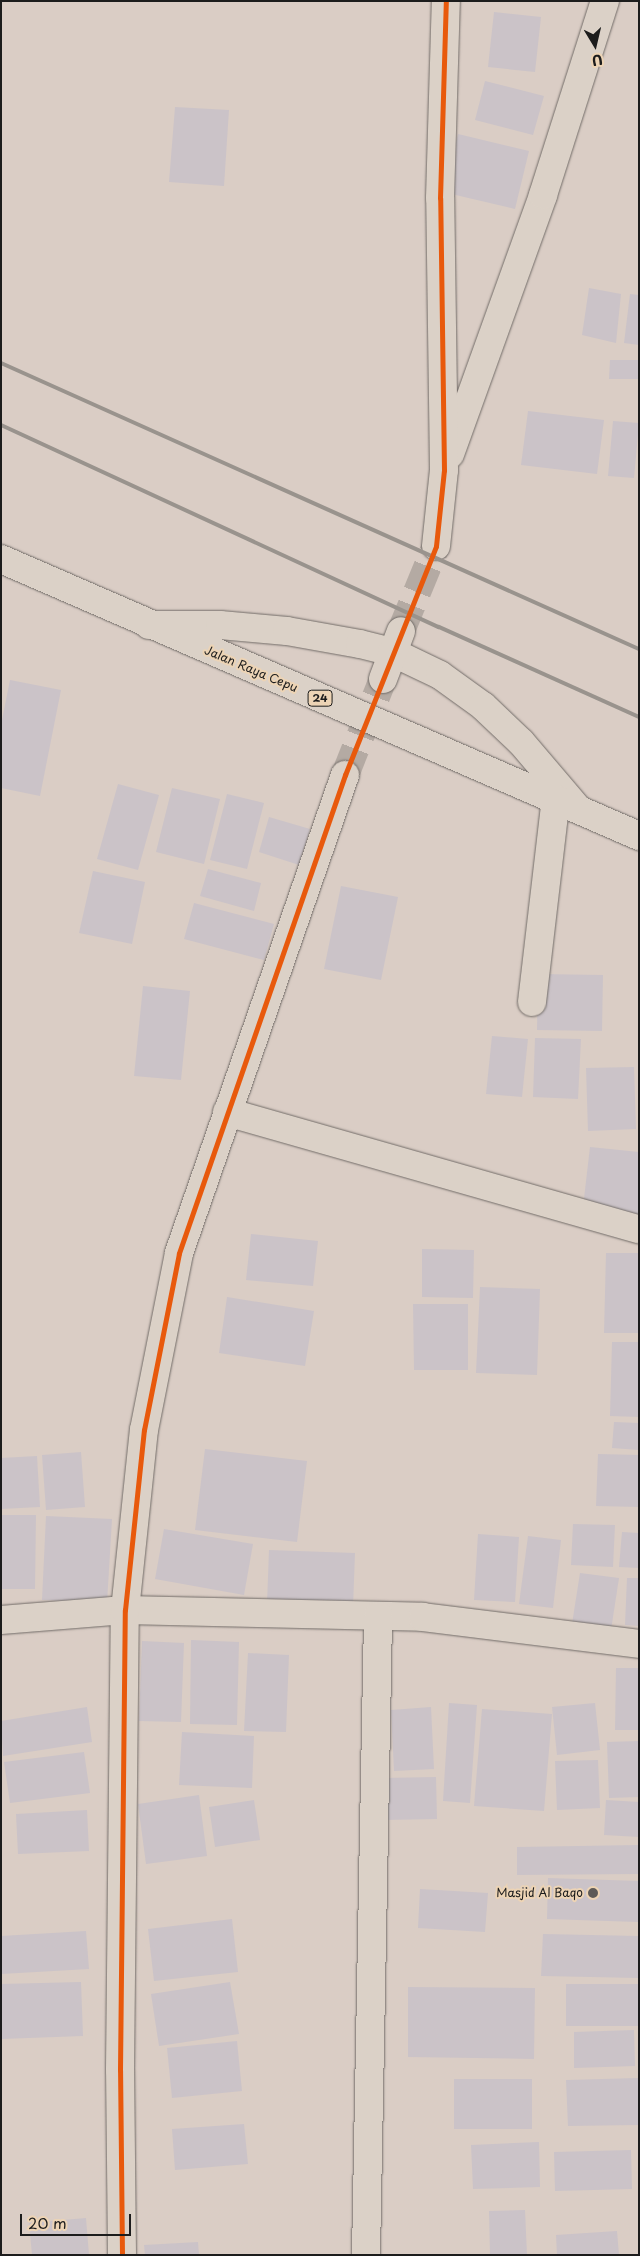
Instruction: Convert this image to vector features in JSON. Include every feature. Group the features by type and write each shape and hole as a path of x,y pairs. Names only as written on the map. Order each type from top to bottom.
{"main road":[{"path":"436,546 444,470 440,198 446,1"},
{"path":"444,470 544,195 605,1"},
{"name":"Jalan Raya Cepu","path":"1,559 148,625 639,836"},
{"path":"148,625 220,625 286,631 360,644 396,642 483,706 521,742 567,804 532,1002"},
{"path":"382,679 396,642"},
{"path":"122,2255 120,2070 125,1610 144,1430 179,1253 345,775"},
{"path":"227,1112 639,1229"},
{"path":"1,1620 125,1610 423,1617 639,1644"},
{"path":"366,2255 378,1616"}],"building":[{"path":"494,12 541,17 535,72 488,67"},
{"path":"485,81 544,96 533,135 475,120"},
{"path":"175,107 229,110 224,186 169,182"},
{"path":"458,134 529,151 515,209 443,192"},
{"path":"589,288 621,294 616,343 582,335"},
{"path":"630,294 639,295 639,345 624,343"},
{"path":"610,360 639,360 639,379 609,379"},
{"path":"528,411 604,420 597,474 521,465"},
{"path":"613,421 639,423 634,478 608,476"},
{"path":"10,680 61,690 40,796 1,788 1,725"},
{"path":"118,784 159,795 138,870 97,859"},
{"path":"172,788 220,799 204,864 156,852"},
{"path":"227,794 264,803 247,869 210,860"},
{"path":"269,817 310,829 299,865 259,852"},
{"path":"208,869 261,883 254,911 200,896"},
{"path":"93,871 145,882 132,944 79,933"},
{"path":"341,886 398,897 381,980 324,969"},
{"path":"194,903 274,924 264,960 184,939"},
{"path":"538,974 603,975 602,1031 537,1030"},
{"path":"143,986 190,991 181,1080 134,1076"},
{"path":"492,1036 528,1039 522,1097 486,1094"},
{"path":"535,1038 581,1039 578,1099 533,1097"},
{"path":"634,1067 636,1129 588,1131 586,1068"},
{"path":"590,1147 639,1152 639,1214 583,1207"},
{"path":"251,1234 318,1241 313,1286 246,1280"},
{"path":"422,1249 474,1250 473,1298 422,1297"},
{"path":"606,1253 639,1253 639,1333 604,1333"},
{"path":"480,1287 540,1289 537,1375 476,1373"},
{"path":"227,1297 314,1311 305,1366 219,1353"},
{"path":"413,1304 468,1304 468,1370 414,1370"},
{"path":"612,1342 639,1342 639,1417 610,1416"},
{"path":"614,1422 639,1423 639,1450 612,1448"},
{"path":"205,1449 307,1461 297,1542 195,1530"},
{"path":"81,1452 85,1507 46,1510 42,1455"},
{"path":"598,1454 639,1455 639,1507 596,1506"},
{"path":"37,1456 40,1507 1,1509 1,1458"},
{"path":"1,1515 36,1515 35,1589 1,1589"},
{"path":"46,1516 112,1519 107,1603 42,1600"},
{"path":"573,1524 615,1525 613,1567 571,1565"},
{"path":"164,1529 253,1544 244,1595 155,1579"},
{"path":"622,1532 639,1533 639,1568 619,1567"},
{"path":"478,1534 519,1537 515,1602 474,1600"},
{"path":"528,1536 561,1540 553,1608 519,1604"},
{"path":"269,1550 355,1553 353,1607 267,1604"},
{"path":"580,1573 619,1578 611,1630 572,1624"},
{"path":"627,1578 639,1578 639,1626 625,1625"},
{"path":"191,1640 239,1642 237,1725 190,1724"},
{"path":"142,1641 184,1643 181,1722 139,1721"},
{"path":"248,1653 289,1655 286,1732 244,1731"},
{"path":"616,1668 639,1668 639,1730 615,1730"},
{"path":"449,1703 477,1705 470,1803 443,1801"},
{"path":"595,1703 600,1750 557,1755 552,1707"},
{"path":"87,1707 92,1742 3,1756 1,1721"},
{"path":"431,1707 434,1769 394,1771 391,1710"},
{"path":"482,1709 552,1714 544,1811 474,1806"},
{"path":"182,1732 254,1736 252,1788 179,1785"},
{"path":"639,1741 639,1797 609,1798 607,1742"},
{"path":"84,1752 90,1793 10,1803 4,1762"},
{"path":"598,1760 600,1808 557,1810 555,1761"},
{"path":"436,1777 437,1819 383,1820 383,1778"},
{"path":"199,1795 207,1856 146,1864 138,1804"},
{"path":"254,1800 260,1840 215,1847 209,1807"},
{"path":"606,1800 639,1802 639,1837 604,1835"},
{"path":"87,1810 89,1851 18,1854 16,1814"},
{"path":"639,1845 639,1874 517,1875 517,1847"},
{"name":"Masjid Al Baqo","path":"548,1878 639,1881 638,1922 547,1919"},
{"path":"420,1889 488,1893 485,1932 418,1928"},
{"path":"232,1919 238,1972 154,1981 148,1929"},
{"path":"86,1931 89,1969 1,1974 1,1936"},
{"path":"543,1934 639,1936 639,1978 541,1976"},
{"path":"81,1982 83,2036 1,2039 1,1984"},
{"path":"230,1982 239,2034 159,2046 151,1994"},
{"path":"566,1984 639,1984 639,2026 566,2026"},
{"path":"408,1987 535,1988 534,2059 408,2057"},
{"path":"634,2030 635,2066 574,2068 574,2032"},
{"path":"237,2041 242,2091 172,2098 167,2048"},
{"path":"638,2078 639,2125 568,2126 566,2080"},
{"path":"454,2079 532,2079 532,2129 454,2129"},
{"path":"244,2124 248,2164 175,2170 172,2129"},
{"path":"539,2142 540,2187 473,2189 471,2145"},
{"path":"631,2150 632,2189 555,2191 554,2152"},
{"path":"525,2210 527,2255 490,2255 489,2211"},
{"path":"86,2218 89,2255 32,2255 29,2223"},
{"path":"617,2231 619,2255 557,2255 556,2235"},
{"path":"198,2242 199,2255 145,2255 144,2245"}],"tunnel":[{"path":"401,631 436,546"},
{"path":"345,775 383,679"}],"railway":[{"path":"1,363 639,649"},
{"path":"1,425 639,717"}],"cycle path":[{"path":"122,2255 120,2070 125,1610 144,1430 179,1253 345,775 436,546 444,470 440,198 446,1"}],"place":[{"name":"Masjid Al Baqo","path":"593,1893"}]}
